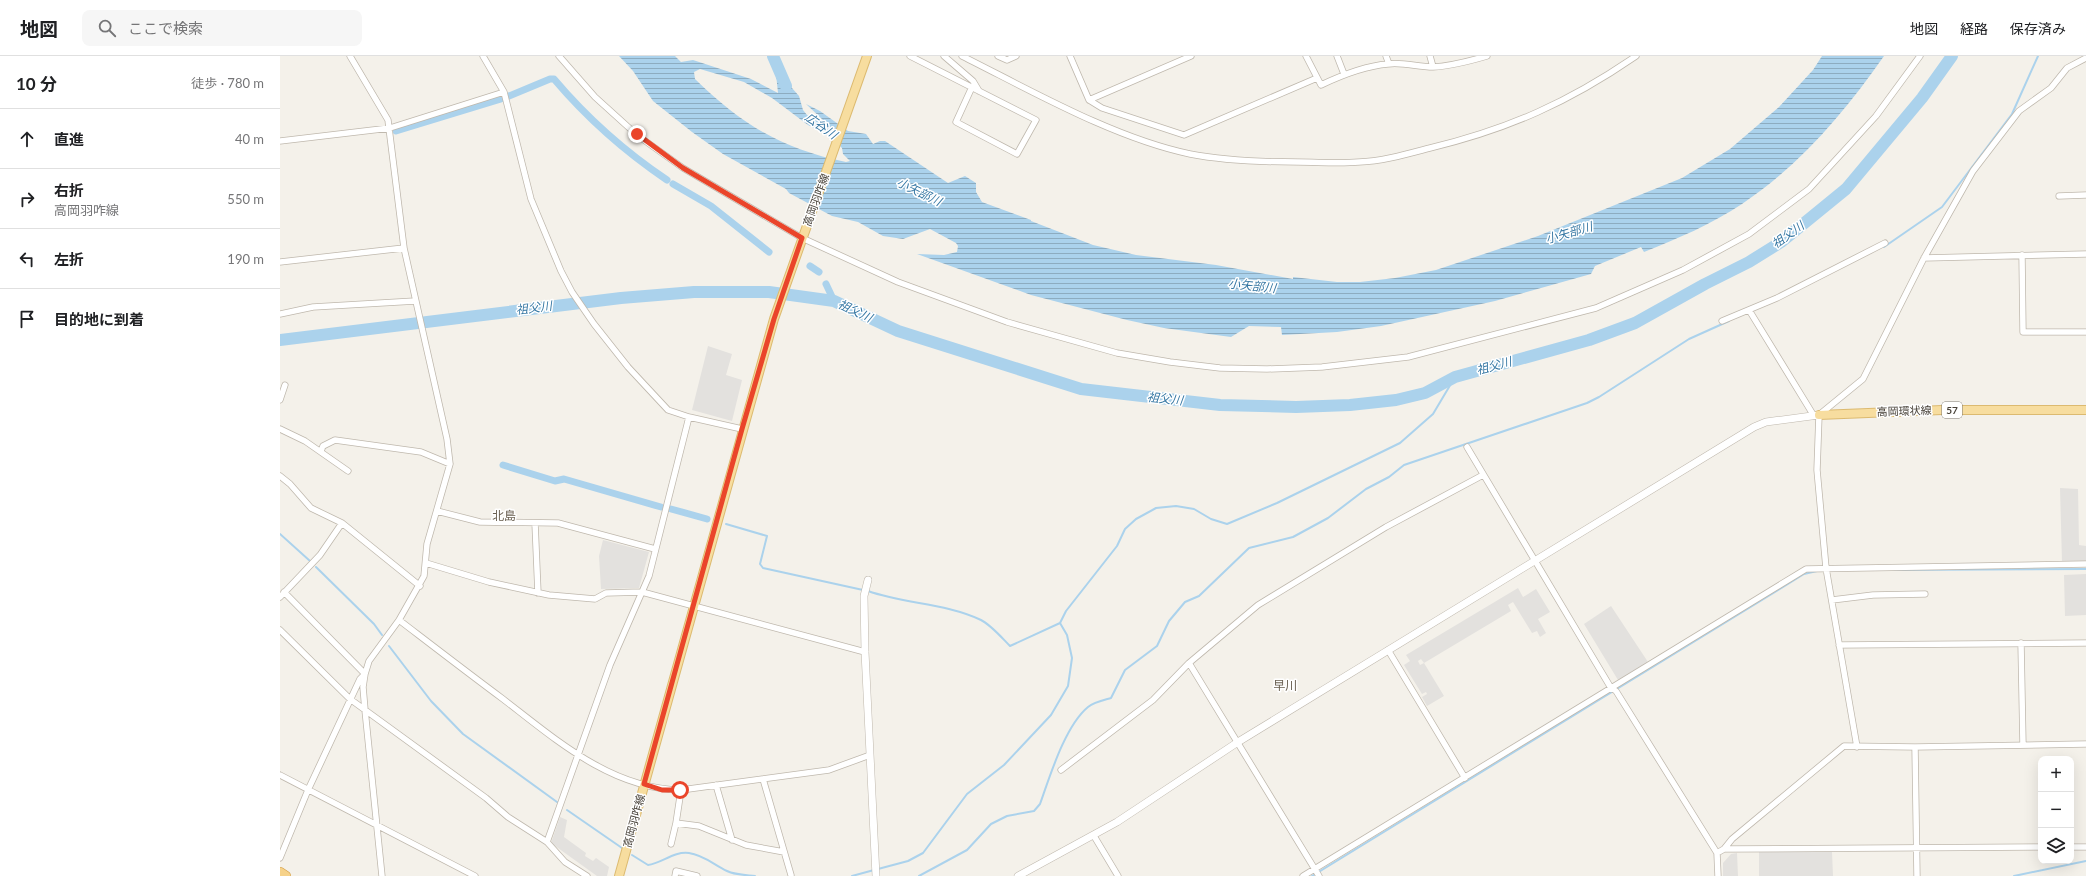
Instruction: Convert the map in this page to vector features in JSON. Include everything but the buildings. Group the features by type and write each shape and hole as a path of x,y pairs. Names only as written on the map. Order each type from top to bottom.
{"highway":[{"path":"280,872 286,876"}],"main road":[{"name":"高岡羽咋線","path":"619,876 742,429 774,319 867,56"},
{"name":"高岡環状線","path":"1817,415 1942,410 2086,410"}],"street":[{"path":"350,56 388,120 390,128 404,248 447,439 450,464 427,544 424,576 420,586 369,661 365,674 363,687 382,876"},
{"path":"483,56 504,92 531,199 561,271 572,292 594,324 628,367 668,410 689,417 742,429"},
{"path":"559,56 595,97 637,134 683,168 802,238 898,282 945,301 1007,322 1118,353 1170,362 1220,368 1267,369 1322,368 1408,357 1544,323 1596,308 1683,270 1749,234 1809,189 1876,116 1920,56"},
{"path":"910,56 972,87 1036,120 1017,154 956,122 972,87"},
{"path":"944,56 973,80 979,91"},
{"path":"962,56 1111,128 1190,154 1249,162 1359,162 1391,158 1466,139 1511,124 1557,105 1636,56"},
{"path":"998,56 1007,60 1016,56"},
{"path":"1070,56 1088,100 1102,108 1184,135 1317,78"},
{"path":"1088,100 1191,56"},
{"path":"1306,56 1321,85 1344,74 1389,64 1433,67 1456,64 1487,56"},
{"path":"1338,56 1344,74"},
{"path":"1386,56 1389,64"},
{"path":"1430,56 1433,67"},
{"path":"1018,876 1094,836 1238,742 1754,427 1766,422 1817,415 1863,379 1924,258 1973,171 2020,111 2051,88 2067,68 2086,58"},
{"path":"280,141 390,128 504,92"},
{"path":"2059,196 2086,195"},
{"path":"1722,321 1750,311 1777,298 1885,242"},
{"path":"280,262 404,248"},
{"path":"1924,258 2086,254"},
{"path":"2022,255 2024,332 2086,332"},
{"path":"280,314 313,307 415,301"},
{"path":"1750,311 1817,415 1817,470 1826,568 1857,747"},
{"path":"280,400 285,385"},
{"path":"547,842 610,665 649,576 689,417"},
{"path":"280,429 320,451 348,470"},
{"path":"320,451 322,446 335,440 421,452 450,464"},
{"path":"1467,447 1613,689 1621,698 1717,853 1718,876"},
{"path":"1061,770 1152,700 1189,663 1258,605 1386,527 1483,475"},
{"path":"280,476 290,484 311,508 342,523 420,586"},
{"path":"437,511 480,522 558,523 655,549"},
{"path":"342,523 320,555 282,595 365,674"},
{"path":"535,523 538,593"},
{"path":"426,563 489,582 538,593 595,599 606,593 642,592 865,652"},
{"path":"1303,876 1317,872 1465,778 1613,689 1806,568 2086,564"},
{"path":"868,580 864,592 865,652 876,876"},
{"path":"1832,600 1873,595 1925,594"},
{"path":"398,620 578,756 620,776 662,790 680,790 829,770 870,755"},
{"path":"280,630 350,699 486,798 508,817 547,842 565,862 587,876"},
{"path":"2021,643 2023,745"},
{"path":"1839,645 2086,643"},
{"path":"1388,650 1465,778"},
{"path":"1189,663 1317,872"},
{"path":"280,858 308,790 350,699 360,679 365,674"},
{"path":"1717,853 1724,849 1732,839 1844,746 1915,747 2086,744"},
{"path":"1915,747 1917,876"},
{"path":"280,775 475,876"},
{"path":"763,779 791,876"},
{"path":"716,785 732,840"},
{"path":"671,844 676,823 680,790"},
{"path":"676,823 699,826 746,845 784,852"},
{"path":"1094,836 1118,876"},
{"path":"1724,849 2038,847"},
{"path":"2074,847 2086,847"},
{"path":"675,876 676,871 697,876"}],"shaded area":[{"path":"708,346 732,354 726,375 742,380 732,421 692,410"},
{"path":"2060,488 2078,489 2079,545 2086,546 2086,561 2062,562"},
{"path":"603,540 649,552 639,588 601,589 599,556"},
{"path":"2086,574 2086,615 2065,616 2064,575"},
{"path":"1518,588 1523,597 1536,589 1550,612 1538,619 1546,633 1540,637 1537,631 1532,633 1513,602 1508,605 1511,611 1424,663 1444,696 1427,706 1422,697 1427,694 1426,692 1422,694 1404,665 1410,661 1406,655","holes":["1421,659 1424,663 1420,665 1418,661"]},
{"path":"1611,606 1648,662 1618,680 1584,624"},
{"path":"560,817 567,820 564,837 586,853 585,856 593,861 596,858 609,867 607,876 597,876 551,843"},
{"path":"1759,852 1832,852 1833,876 1759,876"},
{"path":"1737,853 1738,876 1723,876 1723,863 1731,854"}],"water":[{"name":"小矢部川","path":"619,56 675,56 681,62 693,60 751,79 778,93 776,74 785,70 792,88 799,96 803,110 807,115 821,123 823,120 806,104 820,111 848,131 866,134 873,144 880,141 885,141 948,183 965,176 976,183 976,192 982,202 1093,245 1136,255 1216,265 1293,279 1293,277 1337,282 1360,282 1395,278 1436,270 1538,236 1682,178 1730,149 1779,107 1813,70 1822,56 1884,56 1869,77 1820,137 1783,173 1731,211 1707,225 1669,242 1644,252 1641,247 1595,266 1591,274 1495,301 1381,326 1337,332 1282,335 1281,327 1249,326 1231,337 1164,328 1031,295 917,254 944,255 957,252 958,246 956,243 930,229 903,239 883,236 858,222 832,216 789,193 786,189 723,154 692,132 653,101 633,71","holes":["700,69 744,82 772,98 808,125 832,138 842,148 843,154 850,161 846,162 823,157 802,150 782,142 746,122 712,95 695,79 694,72"]}],"waterway":[{"name":"広谷川","path":"773,56 786,86"},
{"name":"祖父川","path":"280,340 621,298 694,292 769,292 834,301 898,331 1081,389 1220,405 1296,407 1350,405 1396,400 1425,393 1455,377 1589,340 1635,323 1705,284 1749,262 1781,242 1846,189 1922,98 1952,56"},
{"path":"1884,247 1942,207 2012,114 2038,56"},
{"path":"509,96 550,79 554,79 580,107 621,146 667,180"},
{"path":"396,131 501,99"},
{"path":"673,184 711,206 769,252"},
{"path":"810,266 819,272"},
{"path":"826,284 834,301"},
{"path":"919,876 967,850 991,824 1007,816 1034,811 1040,804 1065,739 1080,715 1090,705 1111,698 1125,670 1157,646 1169,621 1185,602 1199,596 1249,548 1293,537 1328,518 1366,489 1389,477 1404,465 1587,403 1599,397 1689,339 1729,321"},
{"path":"868,591 896,599 967,614 989,625 1010,646 1060,623 1066,611 1117,546 1125,529 1136,519 1156,508 1176,506 1194,509 1211,519 1227,524 1277,503 1400,443 1433,414 1455,377"},
{"path":"503,465 555,481 564,479 661,507"},
{"path":"671,509 707,519"},
{"path":"726,524 767,536 760,564 763,568 863,590"},
{"path":"280,534 310,561"},
{"path":"316,567 374,624 382,635"},
{"path":"1885,570 2086,569"},
{"path":"1312,876 1804,574 1817,571"},
{"path":"878,869 908,861 923,853 967,794 1004,765 1051,715 1068,686 1072,658 1067,635 1060,623"},
{"path":"389,646 431,701 463,734 557,802"},
{"path":"567,810 622,848"},
{"path":"632,855 648,865 673,855 689,853 704,858 730,872 741,875 755,876"},
{"path":"2014,876 2086,861"},
{"path":"852,876 874,870"}],"district":[{"name":"北島","path":"504,516"},
{"name":"早川","path":"1285,686"}],"route":[{"path":"637,134 683,168 802,238 774,319 742,429 644,784 662,790 680,790"}]}
